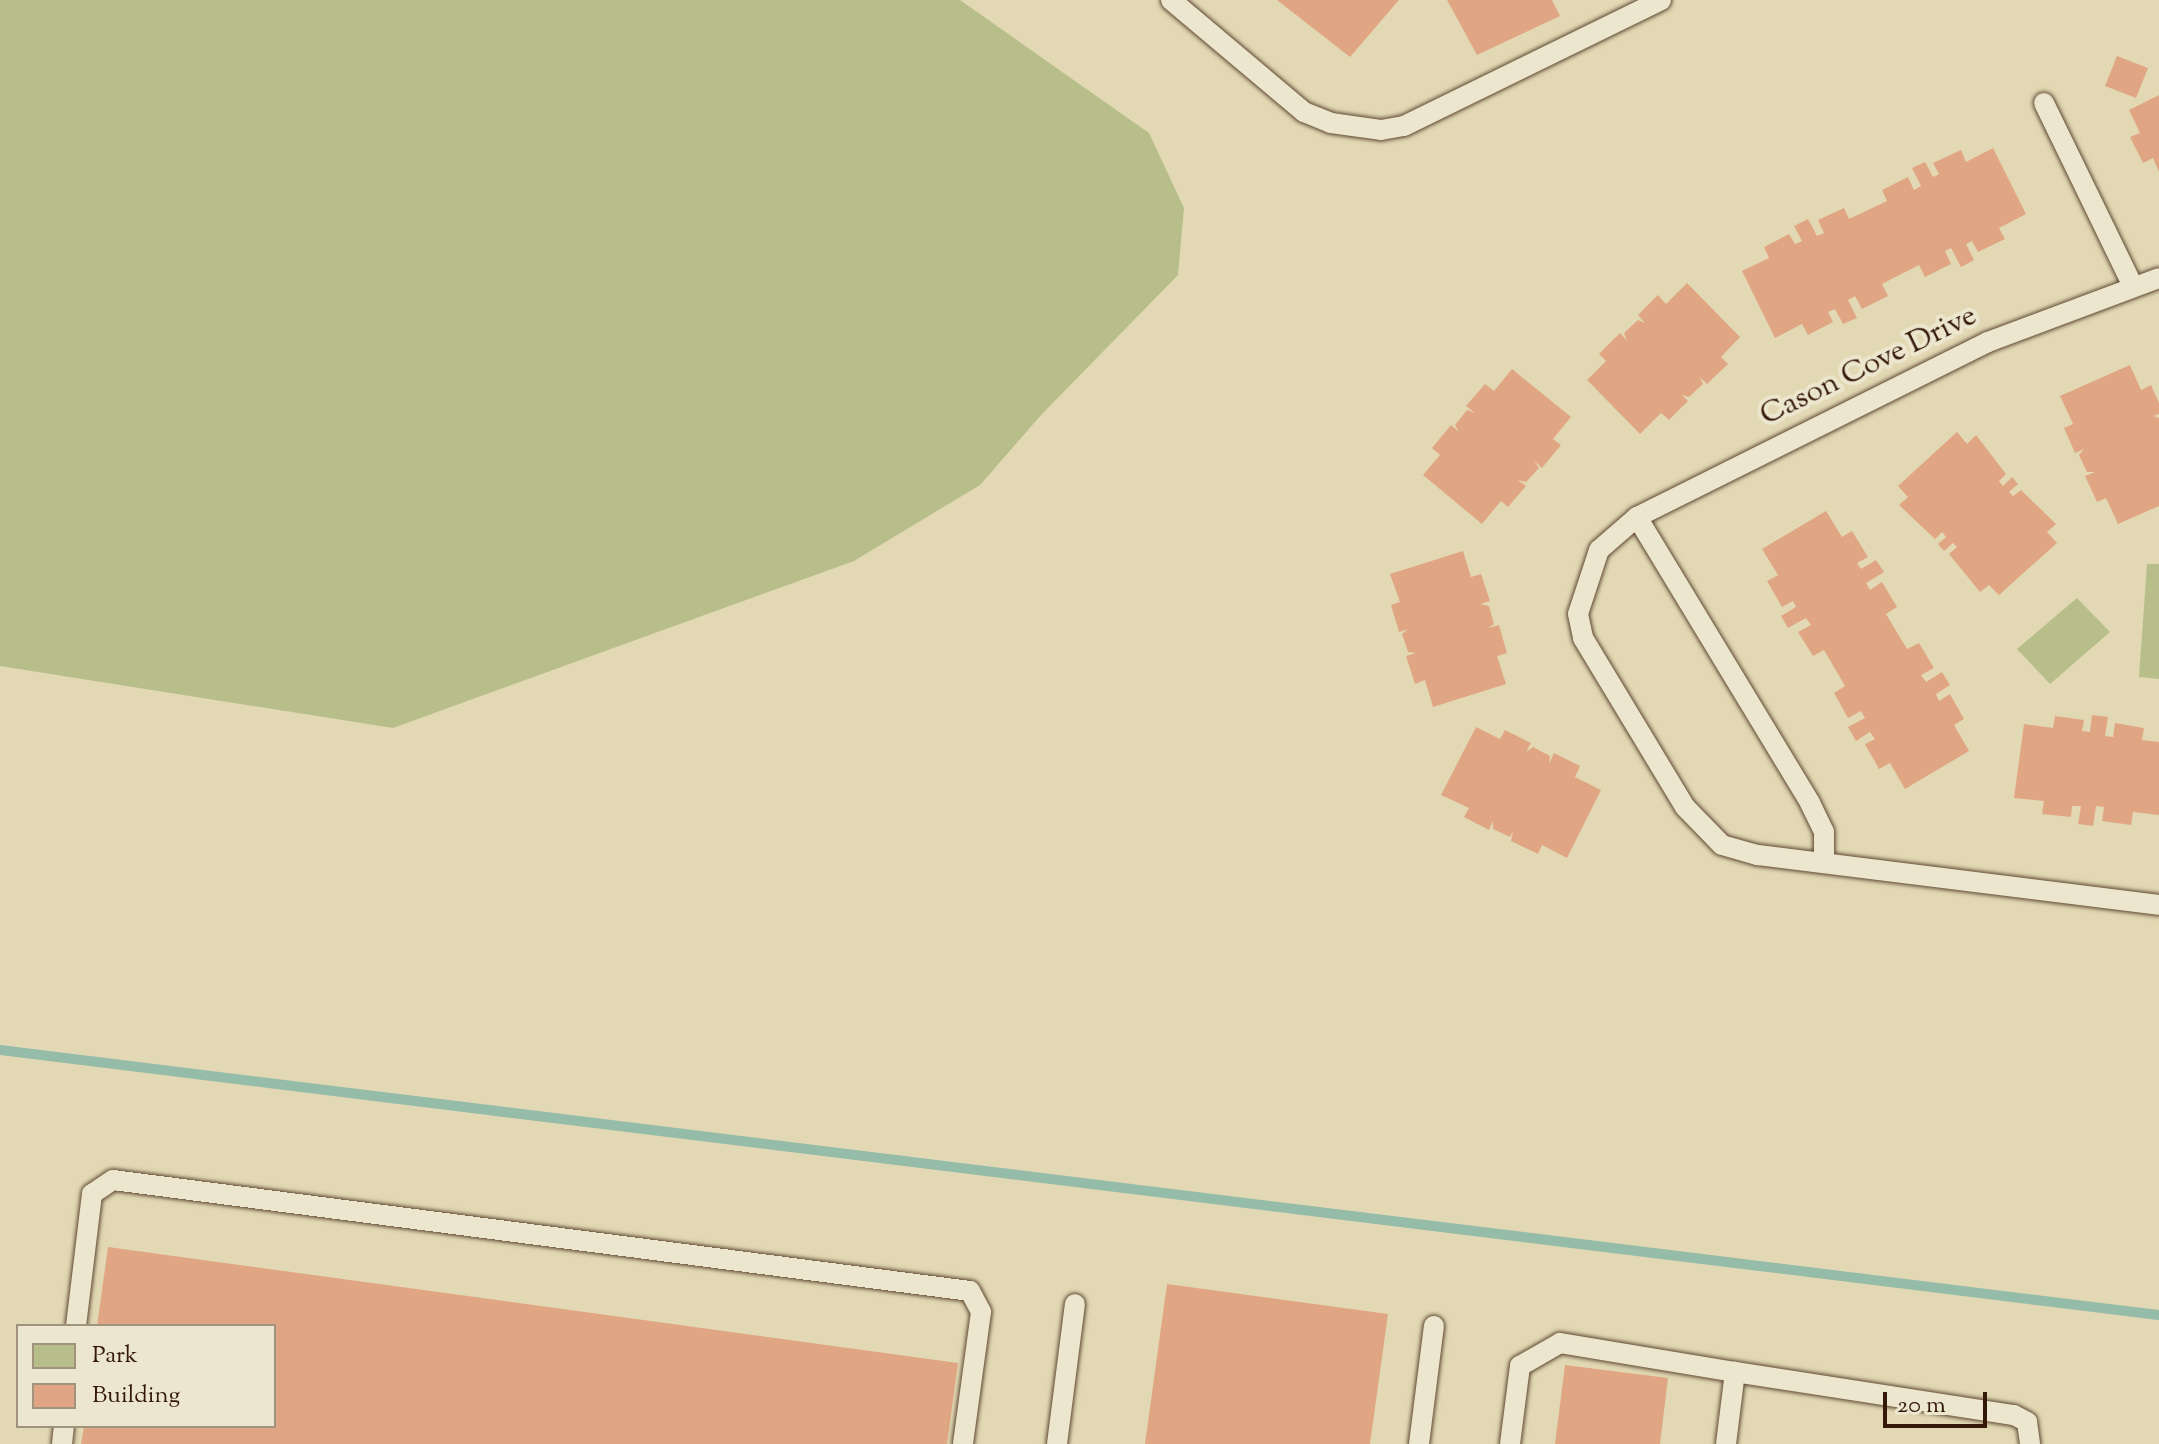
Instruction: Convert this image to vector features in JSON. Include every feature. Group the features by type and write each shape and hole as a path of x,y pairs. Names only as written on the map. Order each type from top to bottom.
{"lane":[{"path":"1171,0 1304,112 1331,123 1381,130 1404,126 1661,0"},
{"path":"2044,103 2133,286"},
{"name":"Cason Cove Drive","path":"2159,278 1988,342 1637,517 1599,550 1589,572 1578,614 1583,638 1685,807 1713,839 1745,853 2159,905"},
{"path":"1637,517 1810,803 1824,832 1824,863"},
{"path":"76,1324 92,1194 113,1180 970,1291 981,1312 963,1444"},
{"path":"1057,1444 1075,1304"},
{"path":"1419,1444 1434,1326"},
{"path":"1510,1444 1520,1366 1560,1343 2014,1415 2027,1422 2030,1444"},
{"path":"1726,1444 1735,1372"}],"green space":[{"path":"0,0 960,0 1149,133 1184,208 1178,275 1042,414 980,485 854,561 393,728 0,666"},
{"path":"2147,564 2159,564 2159,679 2139,677"},
{"path":"2077,598 2110,632 2050,684 2017,649"}],"building":[{"path":"1277,0 1399,0 1350,57"},
{"path":"1447,0 1552,0 1560,16 1477,55"},
{"path":"2117,56 2148,68 2136,98 2105,86"},
{"path":"2159,95 2159,172 2153,158 2143,163 2130,137 2140,133 2129,110"},
{"path":"1993,148 2026,214 1999,228 2005,239 1978,252 1972,241 1966,244 1974,260 1961,267 1951,248 1945,251 1951,264 1925,277 1919,265 1882,284 1888,296 1862,309 1855,296 1848,300 1857,318 1843,324 1835,309 1828,312 1833,322 1808,335 1802,324 1775,338 1742,271 1769,258 1764,247 1789,234 1795,244 1802,241 1794,226 1808,219 1817,236 1824,233 1818,220 1844,208 1849,219 1887,201 1882,190 1908,177 1914,190 1921,186 1912,168 1925,162 1933,177 1939,174 1933,163 1961,150 1966,162"},
{"path":"1687,283 1740,337 1721,357 1728,364 1707,384 1700,377 1703,384 1689,397 1682,395 1688,401 1669,420 1661,413 1640,434 1587,380 1606,361 1599,354 1620,333 1627,341 1624,333 1638,320 1645,323 1638,315 1658,295 1666,304"},
{"path":"2130,365 2141,390 2151,385 2159,403 2159,414 2153,416 2159,418 2159,506 2118,524 2106,498 2097,502 2085,476 2095,472 2087,472 2079,455 2084,449 2075,453 2064,428 2073,424 2060,396"},
{"path":"1512,369 1571,417 1553,439 1561,445 1542,468 1534,461 1539,468 1526,482 1518,480 1526,486 1508,507 1501,501 1482,524 1423,475 1440,455 1432,448 1451,425 1459,432 1455,425 1467,410 1475,413 1466,406 1485,384 1494,391"},
{"path":"1957,432 1967,444 1976,435 2006,474 1999,481 2003,486 2012,477 2018,484 2009,492 2013,496 2021,490 2056,524 2047,532 2057,543 1999,595 1989,585 1980,592 1949,554 1957,547 1953,543 1944,551 1938,544 1946,537 1942,532 1935,539 1899,505 1908,497 1898,486"},
{"path":"1826,511 1842,537 1852,531 1868,557 1857,563 1861,569 1876,560 1884,572 1866,583 1870,590 1882,582 1897,607 1886,614 1907,649 1919,643 1934,668 1921,675 1926,682 1942,672 1950,685 1936,694 1939,701 1950,694 1964,719 1954,725 1969,751 1905,789 1890,763 1879,769 1865,744 1875,739 1870,732 1856,741 1848,727 1865,718 1861,711 1848,718 1834,693 1845,686 1824,650 1813,656 1798,632 1811,625 1806,618 1788,628 1781,616 1796,607 1793,601 1782,607 1767,581 1778,575 1762,549"},
{"path":"1463,551 1471,577 1481,574 1490,601 1480,604 1489,606 1494,624 1488,628 1499,625 1507,653 1497,656 1506,684 1433,707 1425,680 1415,684 1406,656 1416,653 1408,652 1402,634 1408,629 1399,632 1391,605 1400,602 1390,574"},
{"path":"2092,715 2108,717 2105,736 2113,737 2115,723 2144,728 2142,740 2159,742 2159,815 2133,812 2131,825 2102,821 2104,807 2096,806 2093,826 2078,824 2081,806 2072,806 2071,817 2042,814 2044,801 2014,798 2024,724 2053,728 2055,716 2084,720 2082,731 2090,732"},
{"path":"1476,727 1500,739 1505,730 1531,743 1526,752 1533,747 1550,756 1549,764 1554,753 1580,766 1575,777 1601,790 1567,858 1542,845 1538,854 1511,841 1513,831 1510,837 1493,829 1493,821 1489,830 1464,817 1469,808 1441,795"},
{"path":"108,1247 958,1363 947,1444 81,1444 84,1428 276,1428 276,1324 97,1324"},
{"path":"1167,1284 1388,1314 1370,1444 1145,1444"},
{"path":"1565,1365 1668,1378 1660,1444 1555,1444"}],"waterway":[{"path":"0,1050 2159,1315"}]}
